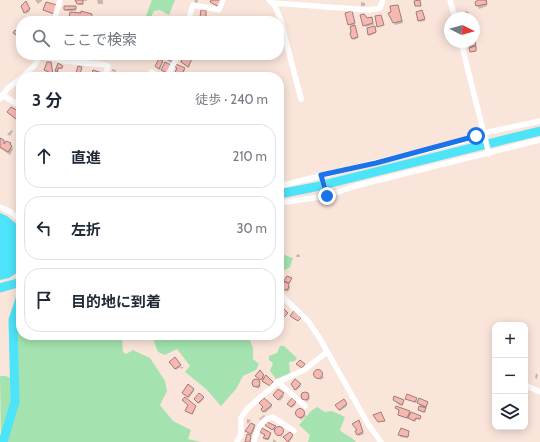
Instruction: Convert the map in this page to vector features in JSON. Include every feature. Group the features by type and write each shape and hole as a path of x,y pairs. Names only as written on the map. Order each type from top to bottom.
{"street":[{"path":"55,16 60,0"},
{"path":"190,16 193,5 219,10 223,0"},
{"path":"271,1 370,10 380,8 383,0"},
{"path":"450,0 453,12"},
{"path":"271,1 279,16"},
{"path":"284,33 301,99"},
{"path":"463,48 489,154"},
{"path":"27,72 37,60"},
{"path":"60,60 107,65 108,67 106,72"},
{"path":"170,72 176,60"},
{"path":"16,83 1,97 16,104"},
{"path":"284,185 429,149 484,133 540,122"},
{"path":"284,203 326,194 431,166 489,154 540,140"},
{"path":"322,176 326,194"},
{"path":"0,207 11,212 16,216"},
{"path":"284,298 308,321 368,424 381,442"},
{"path":"237,442 241,434 242,415 278,382 304,370 327,352"},
{"path":"278,382 306,406"},
{"path":"528,387 540,392"},
{"path":"254,442 255,434 261,423 273,417 294,431"}],"green space":[{"path":"152,0 175,0 169,15 160,10 154,11 152,16 146,16"},
{"path":"284,255 293,258 290,267 285,270"},
{"path":"16,320 16,340 122,340 123,352 126,354 133,350 150,358 165,381 167,391 160,405 173,421 191,430 188,439 201,442 6,442 17,398 15,376"},
{"path":"153,340 250,340 253,348 253,359 259,364 256,370 243,376 236,389 221,406 206,389 185,372 190,366 177,349 165,355 158,352"},
{"path":"280,346 284,346 297,358 295,361 289,362 290,373 276,379 270,371 273,363 269,360 269,356 277,353"},
{"path":"0,376 10,378 11,404 1,442"},
{"path":"317,407 325,412 332,411 345,417 340,430 344,434 353,438 356,442 308,442 310,435 299,425 311,411"}],"water":[{"path":"0,213 7,216 16,224 16,273 9,278 0,280"}],"building":[{"path":"75,0 83,0 83,4 77,4"},
{"path":"211,0 221,0 219,7 210,2"},
{"path":"420,0 421,6 415,6 414,1"},
{"path":"478,0 486,0 487,4 476,6 475,2"},
{"path":"26,1 30,9 24,13 21,6"},
{"path":"46,2 57,5 54,14 43,10"},
{"path":"398,5 402,21 393,23 388,13 391,12 390,6"},
{"path":"64,6 76,6 76,9 64,10"},
{"path":"201,10 206,10 206,16 200,16"},
{"path":"422,10 425,19 418,21 416,12"},
{"path":"81,11 92,14 92,16 69,16 70,12 81,13"},
{"path":"352,11 355,23 348,25 345,13"},
{"path":"364,14 367,18 372,17 373,23 363,26 360,15"},
{"path":"381,15 384,25 377,27 375,16"},
{"path":"355,25 358,37 352,39 350,27"},
{"path":"375,26 376,32 368,35 367,28"},
{"path":"469,48 476,48 476,51 470,52"},
{"path":"158,60 163,61 159,69 155,66"},
{"path":"182,60 192,60 188,67 181,62"},
{"path":"47,62 51,62 53,72 44,70"},
{"path":"165,62 171,65 168,72 161,70"},
{"path":"58,63 63,66 62,68 58,68 57,72 55,71"},
{"path":"176,64 185,68 183,72 175,72 177,68 175,67"},
{"path":"78,66 82,67 81,72 76,72"},
{"path":"11,107 16,110 16,119 7,112"},
{"path":"0,138 4,140 4,144 6,141 11,143 10,144 12,146 8,152 0,147"},
{"path":"287,276 292,278 289,283 284,281"},
{"path":"284,282 289,284 289,288 284,290"},
{"path":"284,309 288,313 284,317"},
{"path":"294,311 301,318 298,321 290,316"},
{"path":"175,357 181,365 175,369 169,362"},
{"path":"300,360 305,364 302,368 296,364"},
{"path":"260,370 264,375 261,380 255,376"},
{"path":"316,370 320,370 322,374 320,378 316,378 314,376 314,372"},
{"path":"266,375 273,382 270,386 262,381"},
{"path":"254,379 258,379 260,383 258,387 254,387 252,385 252,381"},
{"path":"295,379 301,384 295,390 291,384"},
{"path":"188,384 194,389 188,397 182,393"},
{"path":"278,389 284,393 278,400 273,395"},
{"path":"303,392 307,392 309,396 307,400 303,400 301,398 301,394"},
{"path":"199,393 204,397 198,403 194,399"},
{"path":"407,394 417,398 415,402 405,399"},
{"path":"394,396 404,400 402,405 393,400"},
{"path":"185,397 196,406 192,414 185,411 188,405 182,400"},
{"path":"264,398 272,405 263,412 261,409 263,407 259,403"},
{"path":"292,398 296,402 291,407 287,404"},
{"path":"419,398 428,402 426,407 417,403"},
{"path":"344,399 347,404 339,410 335,405"},
{"path":"396,406 410,411 407,418 398,415 399,410 395,408"},
{"path":"419,406 426,408 424,412 418,410"},
{"path":"300,408 305,413 300,418 295,413"},
{"path":"381,412 385,421 378,422 373,415"},
{"path":"411,412 421,416 420,419 416,418 414,421 408,418"},
{"path":"359,420 363,432 357,435 355,431 357,430 352,424"},
{"path":"267,422 276,426 272,430 265,425"},
{"path":"251,423 255,425 251,434 245,431"},
{"path":"277,427 281,427 283,431 281,435 277,435 275,433 275,429"},
{"path":"262,428 271,433 268,439 263,438 265,435 260,432"},
{"path":"401,428 409,431 408,437 398,435"},
{"path":"290,432 293,435 288,442 283,437"},
{"path":"247,434 251,435 250,442 245,442"}],"waterway":[{"path":"284,193 315,187 540,131"},
{"path":"0,288 16,283"},
{"path":"3,442 15,402 13,320 16,311"}],"route":[{"path":"327,196 321,175 376,163 467,140 476,136"}]}
